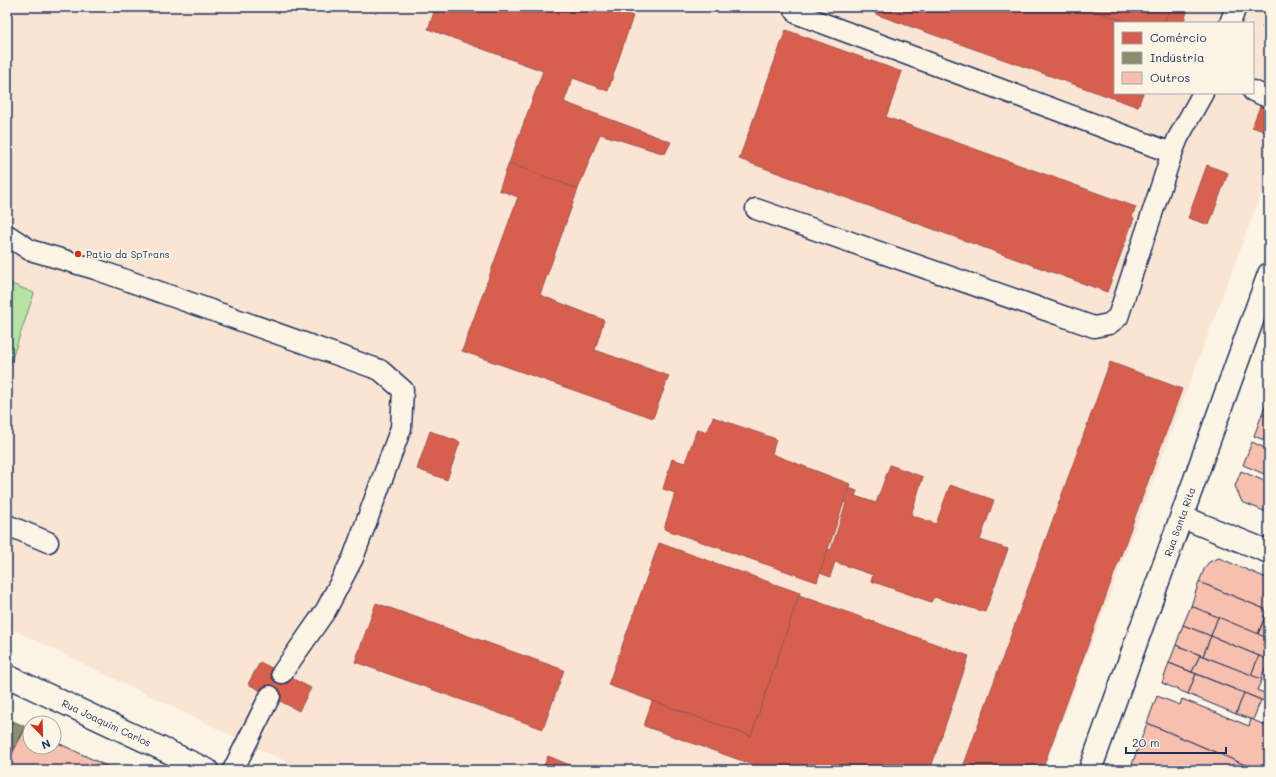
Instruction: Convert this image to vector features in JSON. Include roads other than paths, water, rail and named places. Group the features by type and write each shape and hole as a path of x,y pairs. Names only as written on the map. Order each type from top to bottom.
{"main road":[{"name":"Rua Santa Rita","path":"1090,770 1269,274"},
{"path":"1182,517 1269,552"},
{"name":"Rua Joaquim Carlos","path":"7,676 207,770"}],"lane":[{"path":"793,7 798,14 1172,153"},
{"path":"1230,22 1236,7"},
{"path":"756,209 1094,327 1109,324 1118,317 1178,138 1202,94"},
{"path":"7,235 30,250 95,269 380,370 403,390 401,428 353,558 326,610 282,673"},
{"path":"7,525 48,542"},
{"path":"233,770 270,696"}],"place":[{"name":"Patio da SpTrans","path":"78,254"}]}
